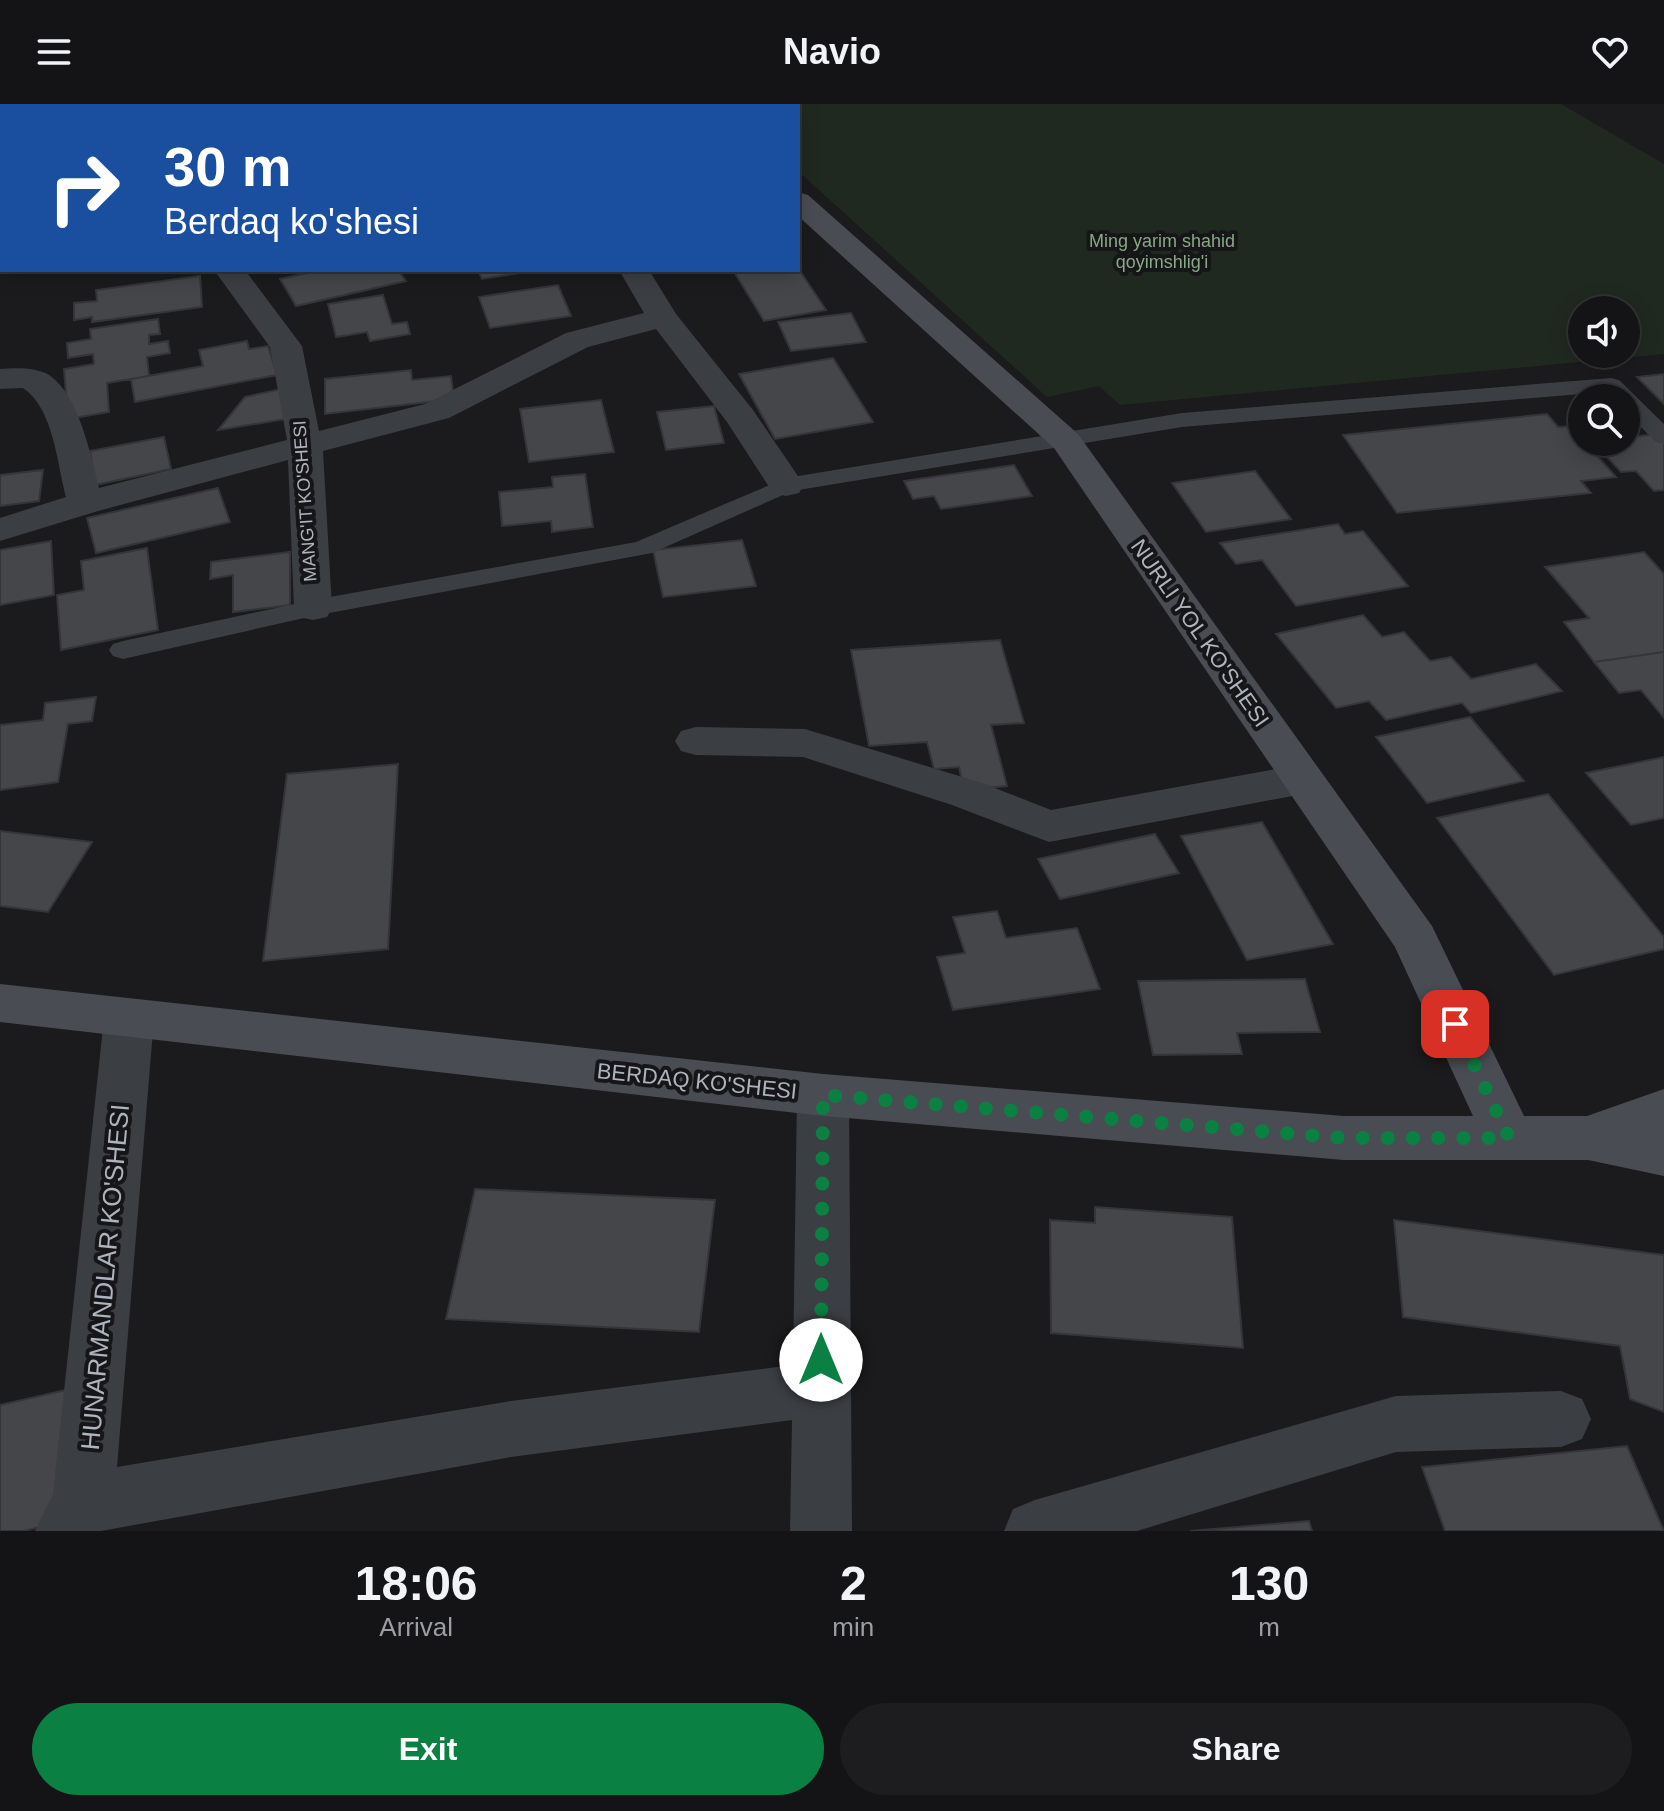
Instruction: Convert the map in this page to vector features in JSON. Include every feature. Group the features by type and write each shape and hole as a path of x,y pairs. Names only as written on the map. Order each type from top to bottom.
{"street":[{"name":"NURLI YOL KO'SHESI","path":"800,203 1066,441 1415,939 1509,1138"},
{"name":"MANG'IT KO'SHESI","path":"230,272 286,346 305,445 313,608"},
{"path":"635,272 663,318 741,417 786,485"},
{"path":"0,530 85,503 437,411 577,340 663,318"},
{"path":"0,379 19,377 38,382 56,403 85,503"},
{"path":"696,741 805,743 967,794 1049,826 1303,779"},
{"name":"BERDAQ KO'SHESI","path":"0,1003 823,1095 1344,1138 1588,1138"},
{"name":"HUNARMANDLAR KO'SHESI","path":"75,1517 129,1018"},
{"path":"821,1531 823,1095"},
{"path":"1588,1138 1664,1110"},
{"path":"1588,1138 1664,1154"},
{"path":"75,1517 511,1429 821,1389"},
{"path":"1035,1531 1396,1424 1561,1419"}],"lane":[{"path":"123,650 313,608 643,548 786,485 1182,420 1568,388"},
{"path":"1640,414 1664,437"}],"green space":[{"name":"Ming yarim shahid qoyimshlig'i","path":"800,104 1561,104 1664,164 1664,354 1640,356 1640,296 1568,296 1568,363 1120,405 1099,386 1047,397 800,173"}],"building":[{"path":"800,271 826,310 764,321 734,272"},
{"path":"313,272 399,272 406,281 296,306 280,279"},
{"path":"479,272 525,272 482,279"},
{"path":"200,276 202,307 92,322 92,317 74,320 74,303 97,301 96,290"},
{"path":"558,285 571,316 490,328 479,297"},
{"path":"383,295 392,324 407,322 410,334 370,341 367,332 336,337 328,304"},
{"path":"851,313 866,342 791,351 778,322"},
{"path":"158,319 160,334 149,335 149,344 168,341 170,353 147,357 149,376 107,383 109,412 68,419 64,369 94,364 93,354 68,358 67,343 91,339 90,329"},
{"path":"247,341 249,349 268,346 277,375 135,402 131,379 203,366 199,350"},
{"path":"833,358 873,422 775,439 739,374"},
{"path":"411,370 412,380 451,376 454,399 325,414 325,379"},
{"path":"1664,374 1664,404 1637,377"},
{"path":"286,388 292,418 218,430 245,397"},
{"path":"601,400 614,452 529,462 520,409"},
{"path":"714,406 724,443 666,450 657,412"},
{"path":"1547,414 1558,427 1568,426 1568,456 1597,456 1616,477 1581,481 1591,493 1397,513 1343,435"},
{"path":"1656,434 1664,442 1664,490 1654,491 1636,471 1621,472 1606,456 1640,456 1640,436"},
{"path":"164,437 171,469 95,485 90,451"},
{"path":"1014,465 1032,496 941,509 934,496 913,499 904,481"},
{"path":"43,470 39,501 0,506 0,475"},
{"path":"1255,471 1291,519 1206,532 1172,483"},
{"path":"585,474 593,527 552,532 551,521 502,526 499,492 553,487 552,477"},
{"path":"218,488 230,522 96,553 87,518"},
{"path":"1338,524 1345,534 1363,531 1408,586 1296,606 1262,560 1236,564 1220,543"},
{"path":"742,540 756,586 663,597 653,550"},
{"path":"51,541 54,595 0,605 0,550"},
{"path":"147,548 158,630 61,650 57,595 84,590 81,561"},
{"path":"290,552 290,605 233,612 233,575 210,579 211,562"},
{"path":"1644,552 1664,574 1664,652 1594,662 1564,622 1589,618 1545,567"},
{"path":"1363,615 1382,637 1404,632 1430,661 1451,657 1471,679 1536,664 1562,691 1471,713 1462,703 1386,720 1369,701 1336,708 1276,634"},
{"path":"1000,640 1024,723 991,725 1007,786 964,790 959,767 934,769 927,742 869,746 851,650"},
{"path":"1664,652 1664,718 1641,690 1619,693 1594,662"},
{"path":"96,697 92,721 68,724 58,782 0,790 0,725 43,720 45,703"},
{"path":"1470,717 1524,781 1427,803 1376,737"},
{"path":"1664,757 1664,818 1631,825 1586,773"},
{"path":"398,764 388,949 263,961 287,774"},
{"path":"1548,794 1664,937 1664,949 1554,975 1437,818"},
{"path":"1262,822 1333,944 1247,960 1181,836"},
{"path":"0,831 92,842 48,912 0,906"},
{"path":"1155,834 1179,873 1060,899 1038,859"},
{"path":"997,911 1006,938 1077,928 1100,989 953,1010 937,957 965,953 953,917"},
{"path":"1305,979 1320,1032 1237,1033 1242,1054 1153,1055 1138,981"},
{"path":"475,1189 715,1200 699,1332 446,1319"},
{"path":"1095,1207 1232,1217 1243,1348 1051,1333 1050,1220 1095,1223"},
{"path":"1394,1220 1664,1255 1664,1412 1630,1399 1620,1346 1403,1317"},
{"path":"70,1389 65,1521 24,1531 0,1531 0,1405"},
{"path":"1627,1446 1664,1531 1445,1531 1422,1467"},
{"path":"1309,1521 1312,1531 1190,1531"}],"route":[{"path":"821,1360 823,1095 1344,1138 1509,1138 1455,1024"}]}
